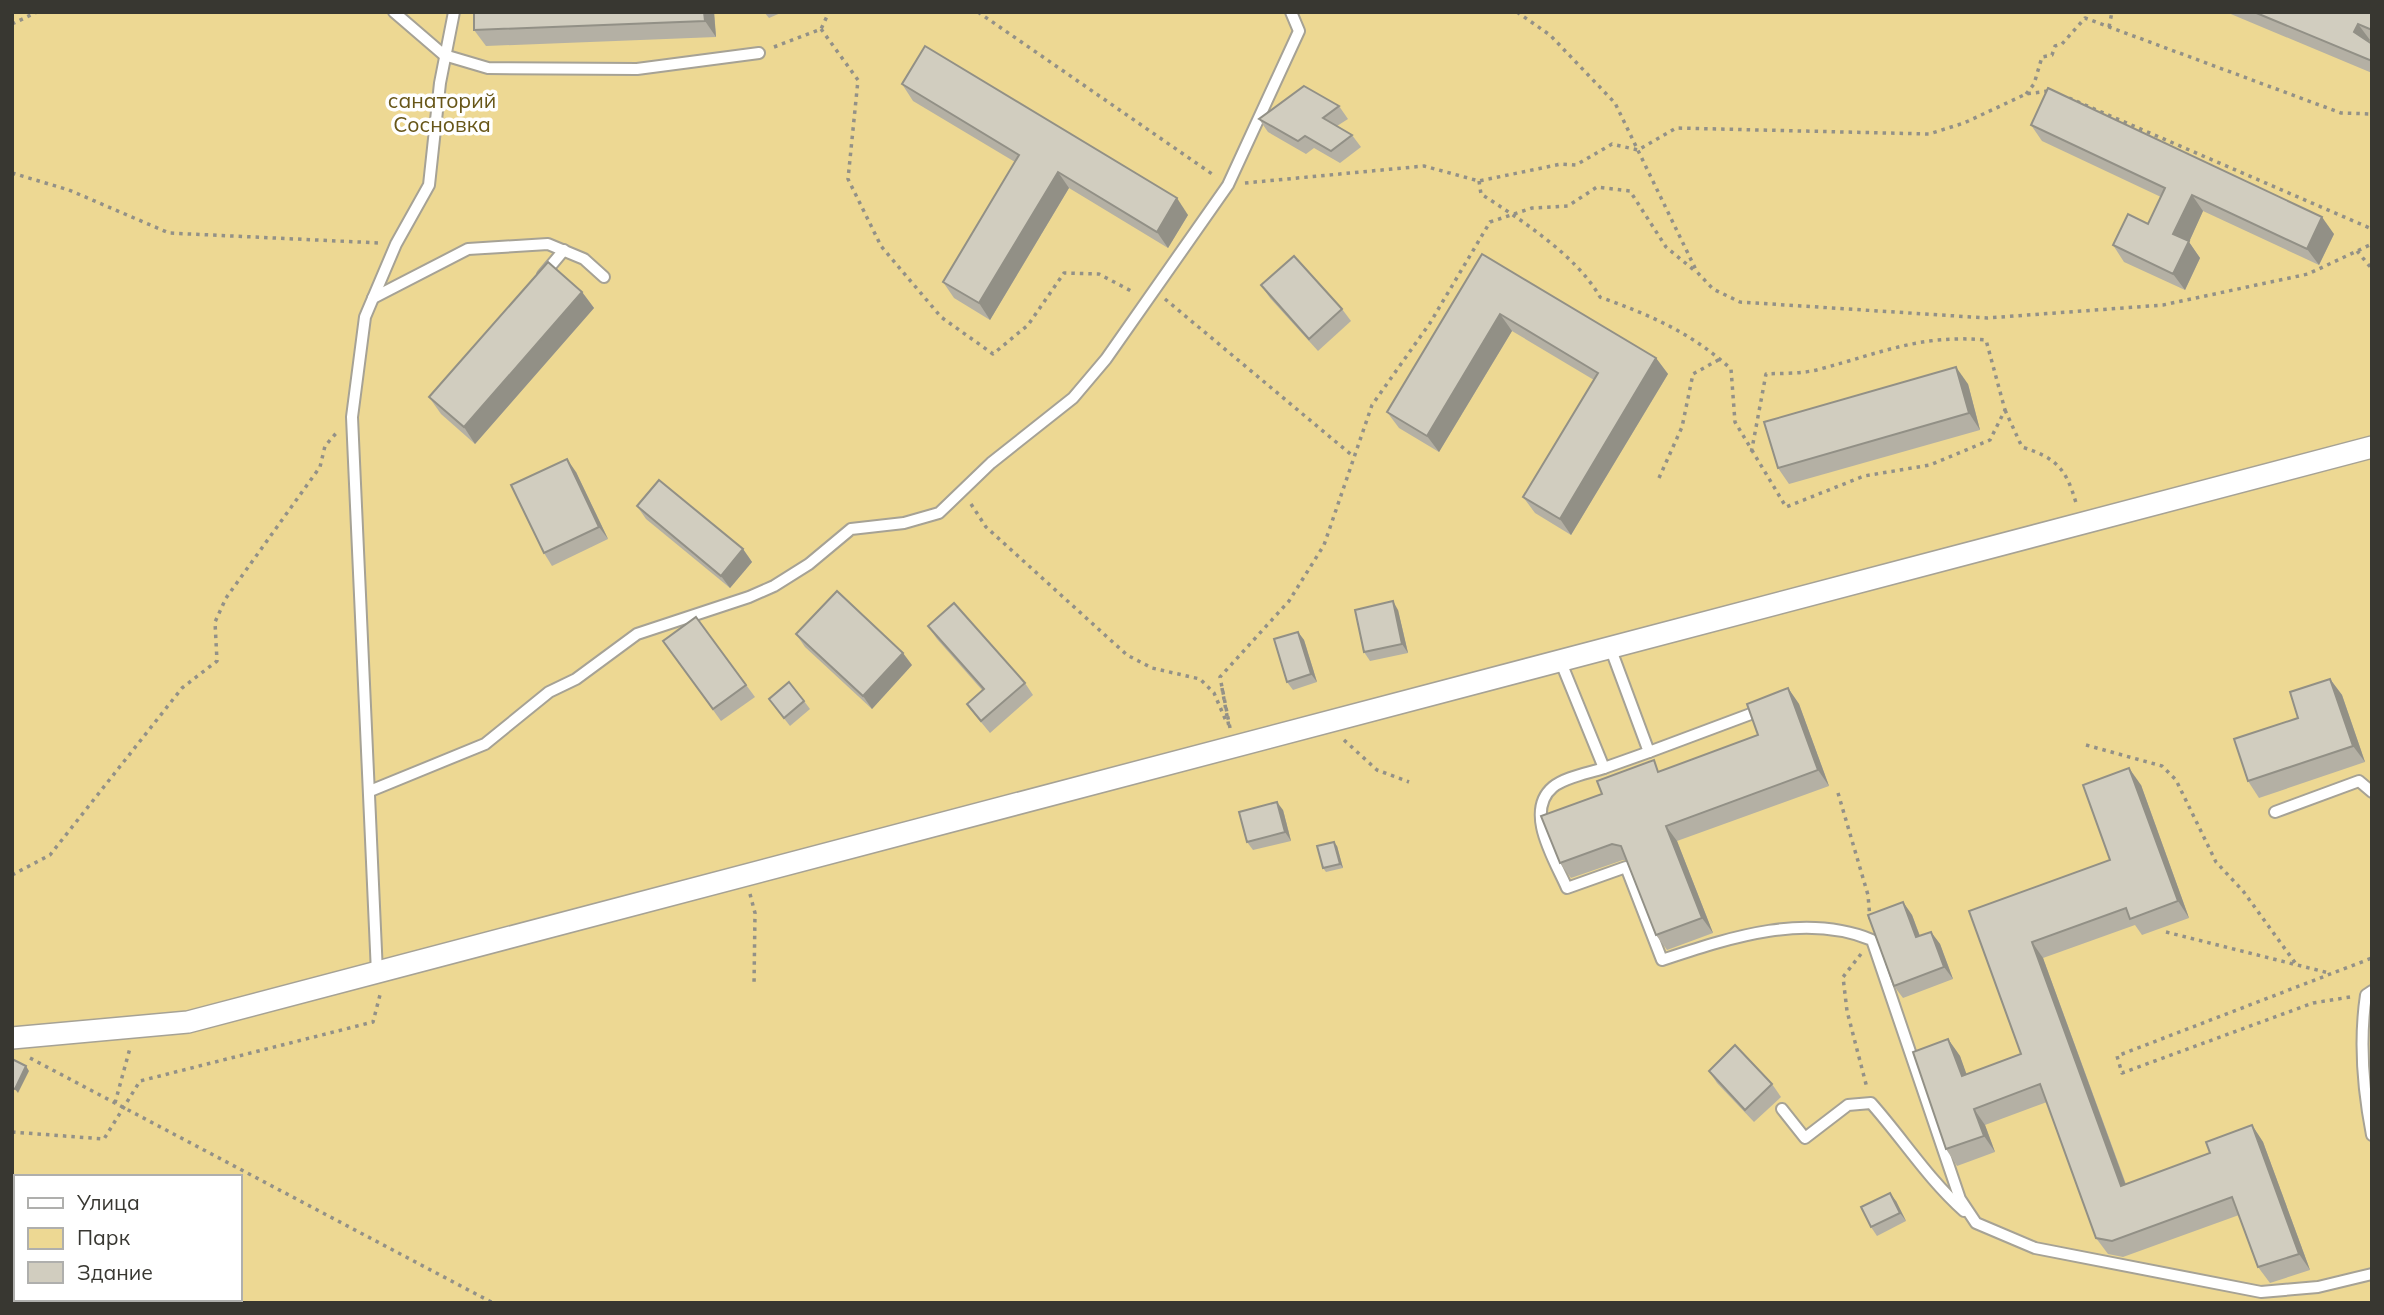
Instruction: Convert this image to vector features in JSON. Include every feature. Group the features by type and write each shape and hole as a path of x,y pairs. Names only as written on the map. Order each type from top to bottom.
{"street":[{"path":"18,1046 135,1027 188,1022 743,876 1231,738 1324,722 2370,446"}],"lane":[{"path":"394,12 444,55 488,68 637,69 759,53"},
{"path":"381,972 352,417 365,317 396,244 429,185 444,55 454,12"},
{"path":"370,791 485,744 549,692 576,679 637,634 748,597 809,565 851,529 904,523 939,513 991,463 1073,398 1106,359 1151,295 1228,185 1299,31 1291,12"},
{"path":"373,298 468,249 548,244 584,259 604,277"},
{"path":"538,282 564,250"},
{"path":"1610,647 1648,752"},
{"path":"1560,660 1604,768"},
{"path":"1778,704 1554,786 1545,797 1541,813 1542,829 1567,888 1626,867 1662,960 1733,936 1799,928 1846,929 1872,940 1960,1199 1976,1223"},
{"path":"2275,812 2359,781 2372,792"},
{"path":"2369,993 2362,1024 2365,1097 2372,1135"},
{"path":"1782,1109 1805,1138 1848,1105 1871,1103 1899,1134 1941,1191 1976,1223 2035,1248 2262,1292 2318,1287 2372,1274"}],"path":[{"path":"12,24 37,12"},
{"path":"759,53 821,29 829,12"},
{"path":"978,12 1228,185 1424,166 1479,181 1562,164 1576,165 1612,144 1638,150 1676,128 1929,134 1986,114 2026,94 2052,90"},
{"path":"1517,12 1550,35 1615,103 1697,272"},
{"path":"2109,27 2112,12"},
{"path":"2026,94 2034,84 2042,57 2052,55 2055,46 2062,44 2085,18 2341,113 2372,114"},
{"path":"821,29 858,80 848,179 881,246 941,317 993,354 1028,325 1064,273 1099,274 1151,295 1354,457"},
{"path":"2064,96 2372,229"},
{"path":"12,173 69,190 169,233 396,244"},
{"path":"1479,181 1481,194 1535,229 1590,280 1600,297 1639,311 1698,340 1731,369 1735,422 1751,454 1786,507 1864,476 1930,465 1990,440 2005,410"},
{"path":"1231,738 1220,677 1289,601 1324,545 1372,405 1430,323 1490,222 1532,208 1568,206 1597,187 1630,191 1666,247 1713,289 1740,302 1987,318 2163,304 2308,274 2372,244"},
{"path":"2357,251 2372,269"},
{"path":"1751,454 1766,374 1817,370 1889,347 1951,337 1986,340 2005,410 2022,447 2048,455 2069,477 2081,522"},
{"path":"1659,478 1682,427 1693,374 1720,359"},
{"path":"12,875 50,855 182,688 218,661 215,622 226,598 320,467 325,446 352,417"},
{"path":"959,494 966,498 986,527 1127,655 1152,668 1200,679 1214,693 1231,738"},
{"path":"1222,688 1231,738"},
{"path":"1324,722 1377,770 1409,782"},
{"path":"2087,745 2162,766 2176,780 2216,862 2243,891 2296,964"},
{"path":"1838,793 1868,895 1872,940 1843,977 1847,1011 1871,1103"},
{"path":"743,876 755,912 754,986"},
{"path":"2166,932 2331,974"},
{"path":"2369,993 2313,1003 2122,1073 2117,1056 2372,958"},
{"path":"12,1132 104,1139 140,1081 373,1021 381,972"},
{"path":"115,1103 135,1027"},
{"path":"18,1046 124,1108 492,1303"}],"green space":[{"name":"санаторий Сосновка","path":"12,12 2372,12 2372,1303 12,1303"}],"building":[{"path":"474,12 704,12 705,21 474,30"},
{"path":"2254,12 2372,12 2372,30 2358,24 2354,32 2372,44 2372,61"},
{"path":"925,46 1177,198 1157,232 1058,172 979,303 943,282 1019,155 902,84"},
{"path":"1304,86 1339,106 1323,118 1352,135 1331,151 1305,136 1298,141 1259,119"},
{"path":"2048,88 2322,217 2307,249 2192,195 2173,234 2189,241 2173,274 2113,245 2128,214 2148,224 2165,188 2031,125"},
{"path":"1482,254 1656,358 1560,519 1523,497 1598,373 1500,314 1427,436 1387,412"},
{"path":"1294,256 1342,309 1309,339 1261,285"},
{"path":"548,262 582,292 464,427 429,397"},
{"path":"1956,367 1969,413 1778,468 1764,422"},
{"path":"567,459 599,527 544,553 511,485"},
{"path":"659,480 743,549 721,576 637,506"},
{"path":"837,591 903,653 863,696 796,634"},
{"path":"1393,601 1402,644 1364,652 1355,610"},
{"path":"954,603 1025,683 981,721 967,704 984,689 928,626"},
{"path":"696,617 746,685 713,709 663,641"},
{"path":"1298,632 1311,674 1287,682 1274,639"},
{"path":"2330,679 2353,746 2248,781 2234,739 2298,718 2290,692"},
{"path":"789,682 804,701 784,718 769,699"},
{"path":"1788,688 1818,770 1666,826 1702,918 1656,935 1621,846 1612,844 1560,863 1541,816 1602,794 1597,781 1654,760 1658,772 1758,735 1747,704"},
{"path":"2129,768 2178,901 2130,919 2126,908 2032,942 2121,1186 2210,1153 2206,1142 2252,1125 2299,1254 2258,1267 2232,1197 2112,1241 2096,1238 2040,1084 1974,1109 1984,1136 1946,1149 1913,1052 1948,1039 1962,1076 2021,1054 1969,911 2110,860 2083,785"},
{"path":"1277,802 1285,832 1247,842 1239,812"},
{"path":"1334,842 1340,864 1323,868 1317,846"},
{"path":"1903,902 1916,937 1931,932 1944,967 1894,986 1868,915"},
{"path":"1735,1045 1772,1084 1745,1110 1709,1071"},
{"path":"12,1059 26,1066 15,1089 12,1088"},
{"path":"1890,1193 1900,1213 1871,1227 1861,1207"}]}
